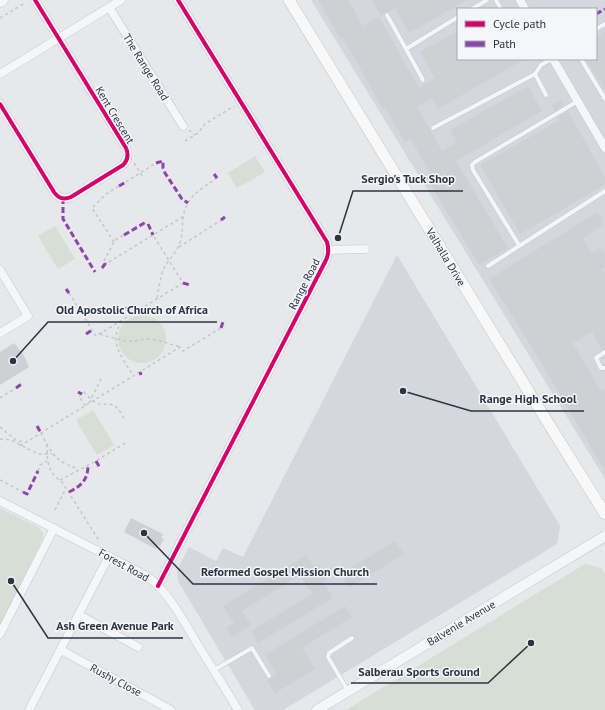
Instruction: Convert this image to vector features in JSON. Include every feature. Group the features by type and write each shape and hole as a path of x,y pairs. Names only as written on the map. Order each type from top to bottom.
{"main road":[{"name":"Valhalla Drive","path":"289,0 527,390 605,514"}],"street":[{"name":"Kent Crescent","path":"0,104 54,192 59,197 71,197 125,163 128,155 126,148 35,0"},
{"path":"0,74 121,0"},
{"name":"Range Road","path":"158,586 325,262 329,250 327,242 178,0"},
{"name":"The Range Road","path":"109,7 183,126"},
{"path":"555,60 605,148"},
{"name":"Range Road","path":"329,250 365,249"},
{"path":"0,270 28,316 0,333"},
{"name":"Forest Road","path":"0,501 147,576 158,586 178,611 238,710"},
{"path":"0,634 54,528"},
{"name":"Balvenie Avenue","path":"317,710 605,536"},
{"path":"30,710 109,556"},
{"path":"79,615 138,647"},
{"name":"Rushy Close","path":"61,650 171,710"}],"lane":[{"path":"474,8 487,0"},
{"path":"387,15 423,80"},
{"path":"406,49 457,19"},
{"path":"433,128 535,74 540,65 555,60"},
{"path":"581,60 605,99"},
{"path":"535,74 546,95"},
{"path":"519,245 473,170 472,165 578,101"},
{"path":"488,266 605,191"},
{"path":"605,352 596,358 601,368 605,368"},
{"path":"348,691 328,657 329,653 352,638"},
{"path":"213,670 252,648 268,676"}],"path":[{"path":"0,18 25,3"},
{"path":"185,141 198,133 205,124 235,106"},
{"path":"133,162 143,177"},
{"path":"126,182 156,163"},
{"path":"157,298 164,269 178,247 182,235 184,216 188,203 198,190 220,176"},
{"path":"114,242 92,208 106,194 119,186"},
{"path":"109,262 184,216"},
{"path":"178,247 221,220"},
{"path":"104,261 115,240 124,235"},
{"path":"69,293 96,336 182,282 153,235"},
{"path":"120,321 121,323 118,328 116,345 119,353 133,376"},
{"path":"100,333 102,335 126,341 147,339 157,340 180,347 182,351 221,328"},
{"path":"20,446 180,347"},
{"path":"89,403 101,379"},
{"path":"0,398 16,388"},
{"path":"85,406 79,396 84,392 100,404 114,405 124,419"},
{"path":"0,427 18,441 27,442"},
{"path":"41,433 52,454 59,460 76,468 78,471"},
{"path":"0,439 10,440 38,454 52,454"},
{"path":"60,480 96,461 125,443"},
{"path":"47,444 47,454 52,474 62,482 102,545"},
{"path":"38,471 40,465 48,460"},
{"path":"0,480 23,492"},
{"path":"55,510 66,488"}],"shaded area":[{"path":"311,0 605,0 605,479"},
{"path":"255,156 265,172 237,188 228,173"},
{"path":"55,226 75,259 58,269 38,236"},
{"path":"397,255 560,526 557,544 283,710 255,710 178,581 177,570 189,547 216,561 223,548 243,557"},
{"path":"137,315 147,315 159,322 166,334 166,344 159,356 147,363 137,363 129,359 122,352 118,344 118,334 122,326 129,319"},
{"path":"93,410 114,445 97,455 76,420"},
{"path":"0,508 39,528 43,538 0,625"},
{"path":"585,564 601,568 605,575 605,710 346,710"}],"building":[{"path":"318,0 348,0 363,26 379,17 419,88 435,78 420,52 457,32 457,60 523,60 438,109 432,98 417,107 442,151 457,142 450,130 528,86 542,111 456,161 508,248 479,265 426,177 431,175 411,139 405,142 385,107 383,109 343,38 341,39"},
{"path":"372,0 467,0 409,33 395,8 385,12 381,16"},
{"path":"605,31 605,91 587,60 597,60 597,36"},
{"path":"561,100 564,105 555,111 552,105"},
{"path":"568,111 605,177 605,185 520,234 480,165 560,120 558,117"},
{"path":"598,213 603,220 601,221 603,225 583,238 592,253 601,247 605,253 605,267 602,269 605,273 605,349 602,350 592,332 573,343 601,391 605,389 605,471 531,346 489,279"},
{"path":"14,343 23,354 29,367 0,385 0,352"},
{"path":"131,518 163,534 161,538 164,539 160,546 158,545 156,549 124,532"},
{"path":"395,541 404,554 349,588 341,574"},
{"path":"306,555 317,572 324,568 330,577 323,581 333,598 258,643 251,631 312,594 300,575 242,611 251,625 232,637 226,628 234,623 223,606"},
{"path":"345,606 352,617 302,648 315,669 275,693 267,681 277,674 265,655"}],"marked path":[{"path":"597,13 605,9"},
{"path":"156,163 163,161 165,173 182,199 188,203"},
{"path":"214,174 217,178"},
{"path":"119,186 126,182"},
{"path":"63,198 63,219 95,272"},
{"path":"221,220 225,217"},
{"path":"124,235 146,222"},
{"path":"148,224 153,235"},
{"path":"102,268 105,264 104,261"},
{"path":"183,283 190,285"},
{"path":"66,289 69,293"},
{"path":"126,307 131,314"},
{"path":"221,328 223,322"},
{"path":"86,334 92,330"},
{"path":"16,388 23,383"},
{"path":"78,392 82,394"},
{"path":"37,426 41,433"},
{"path":"96,461 100,468"},
{"path":"69,492 83,482 87,475 88,465"},
{"path":"23,492 27,494 38,471"}],"cycle path":[{"path":"0,104 54,192 59,197 71,197 123,165 127,159 128,153 126,148 35,0"},
{"path":"158,586 326,259 328,252 327,242 178,0"}],"place":[{"name":"Sergio's Tuck Shop","path":"338,238"},
{"name":"Old Apostolic Church of Africa","path":"13,361"},
{"name":"Range High School","path":"403,391"},
{"name":"Reformed Gospel Mission Church","path":"144,533"},
{"name":"Ash Green Avenue Park","path":"11,581"},
{"name":"Salberau Sports Ground","path":"531,643"}]}
